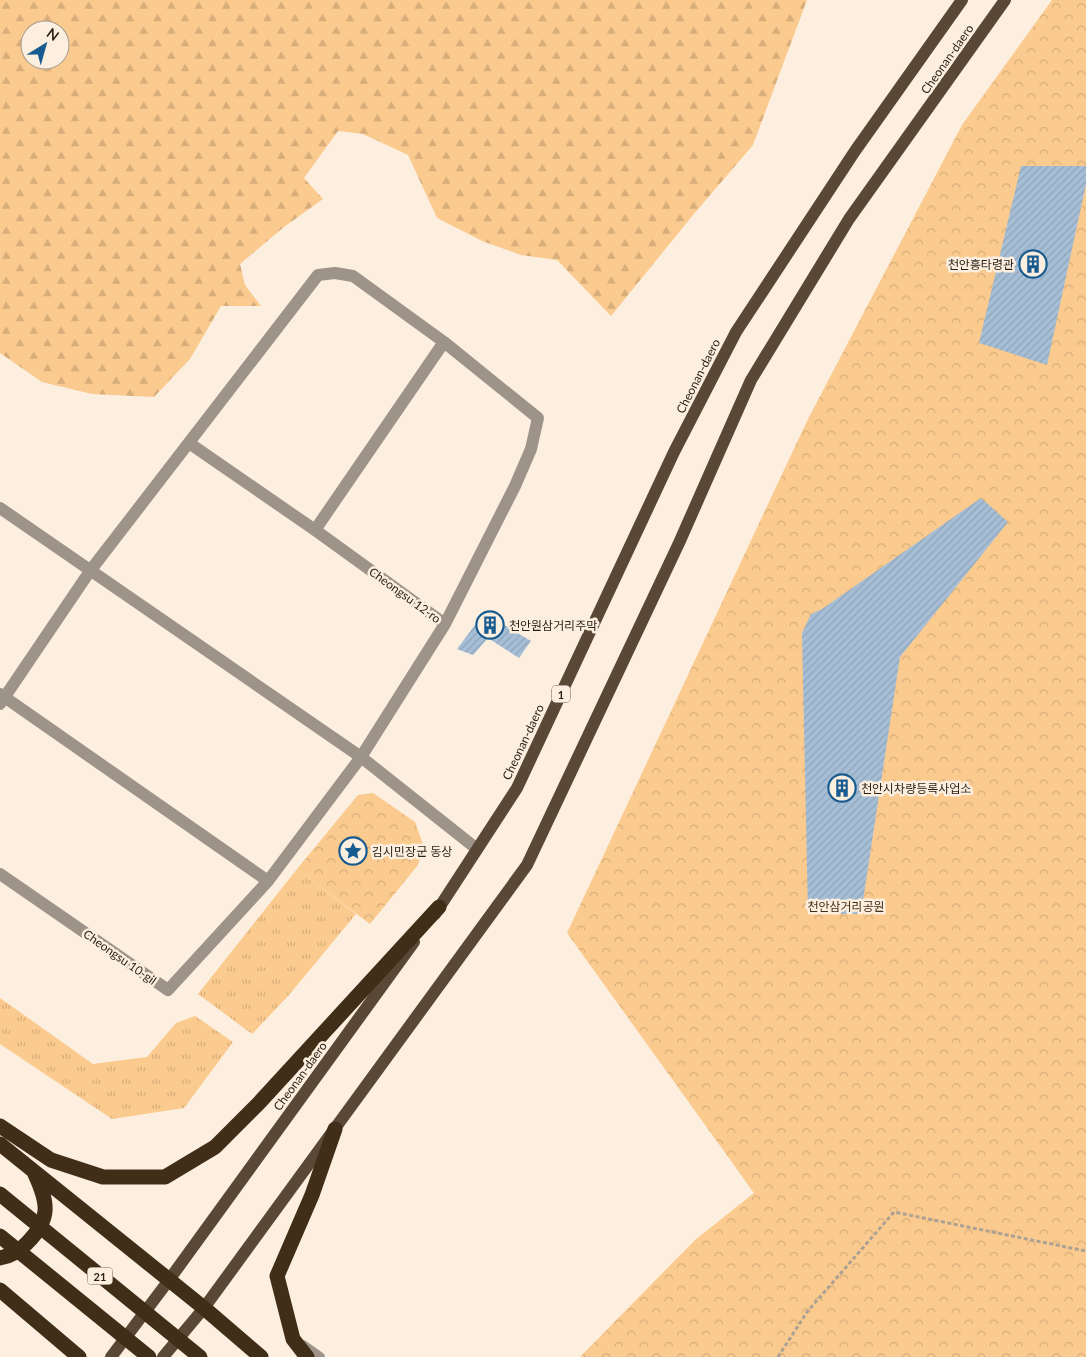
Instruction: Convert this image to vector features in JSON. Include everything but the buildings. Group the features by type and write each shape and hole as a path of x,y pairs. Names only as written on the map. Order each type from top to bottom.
{"highway":[{"path":"0,1126 51,1160 102,1177 165,1177 215,1147 259,1104 440,908"},
{"path":"307,1357 293,1339 277,1276 312,1195 335,1129"},
{"path":"0,1144 204,1308 261,1357"},
{"path":"0,1258 8,1257 24,1247 35,1236 44,1222 44,1199 33,1170"},
{"name":"21","path":"0,1194 200,1357"},
{"name":"21","path":"0,1236 149,1357"},
{"path":"0,1290 79,1357"}],"main road":[{"name":"Cheonan-daero","path":"111,1357 440,908 516,788 674,452 736,332 855,151 962,0"},
{"name":"Cheonan-daero","path":"164,1357 204,1308 527,865 675,551 751,380 849,219 1006,0"}],"street":[{"name":"Cheongsu 12-ro","path":"2,698 90,571 318,275 335,273 354,276 444,342 538,418 531,449 515,486 445,624 315,530 189,443"},
{"path":"315,530 444,342"},
{"path":"0,508 361,757 477,849"},
{"name":"Cheongsu 10-gil","path":"0,874 168,990 268,881 361,757 445,624"},
{"path":"2,698 268,881"}],"lane":[{"path":"293,1339 320,1357"}],"path":[{"path":"778,1357 807,1312 894,1212 1086,1251"}],"green space":[{"path":"0,0 807,0 753,145 611,316 557,260 521,255 482,241 437,218 408,155 363,134 338,131 304,178 323,199 284,227 240,264 245,285 261,306 221,306 190,359 154,397 92,394 42,382 0,353"},
{"name":"천안삼거리공원","path":"1052,0 1086,0 1086,1357 580,1357 695,1240 754,1193 567,933 807,421 962,125"},
{"path":"373,793 415,822 424,847 418,865 370,924 297,869 358,795"},
{"path":"297,869 356,914 289,995 252,1034 198,994"},
{"path":"0,998 93,1064 147,1057 176,1023 195,1016 233,1042 184,1108 112,1119 0,1044"}],"place":[{"name":"천안흥타령관","path":"1033,264"},
{"name":"천안원삼거리주막","path":"490,625"},
{"name":"천안시차량등록사업소","path":"842,788"},
{"name":"김시민장군 동상","path":"353,851"}]}
